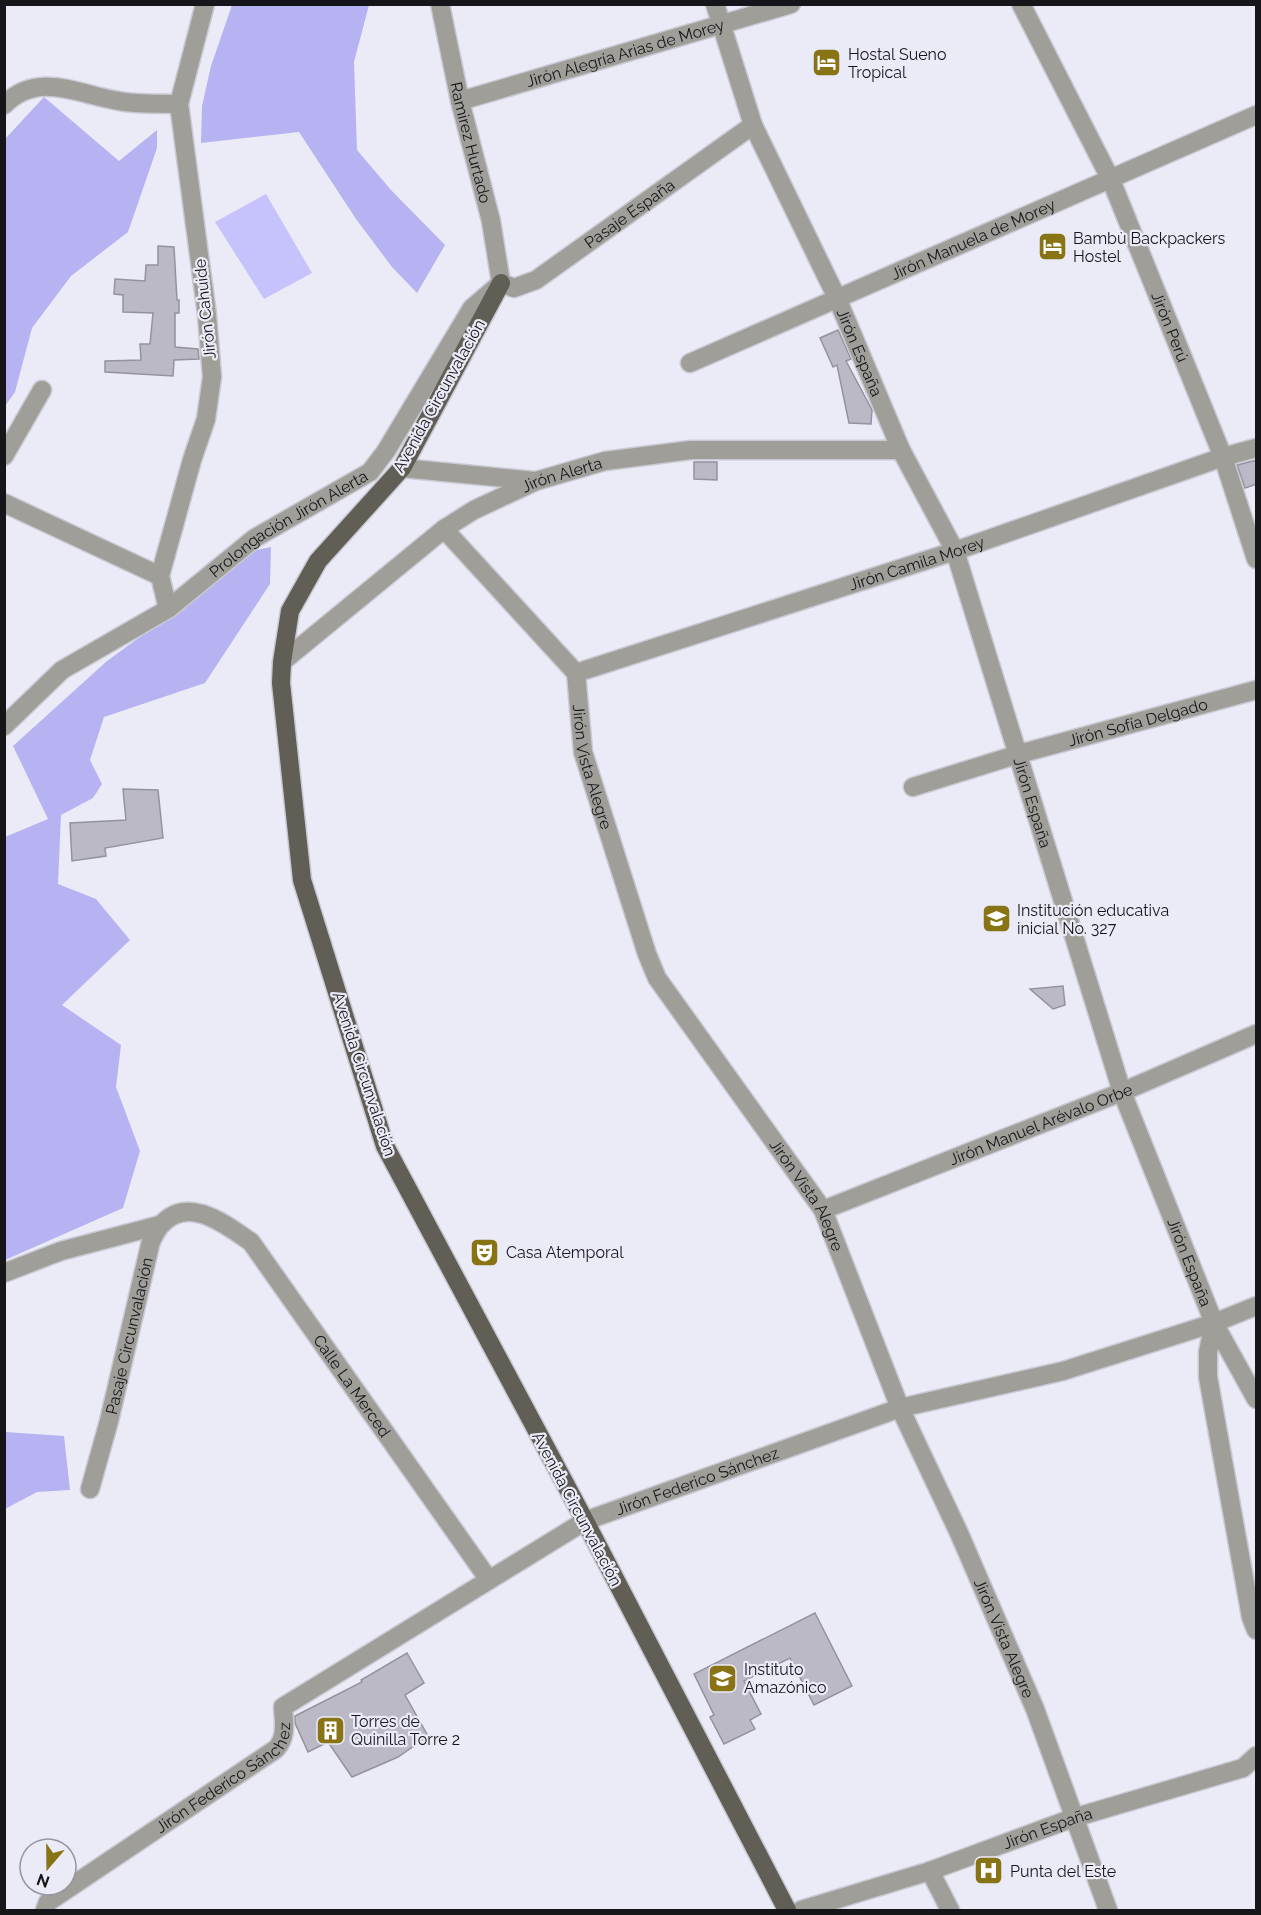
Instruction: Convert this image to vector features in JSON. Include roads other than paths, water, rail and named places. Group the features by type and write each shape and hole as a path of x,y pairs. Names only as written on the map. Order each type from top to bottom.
{"main road":[{"name":"Avenida Circunvalación","path":"501,283 402,468 318,561 290,611 280,683 302,880 385,1146 585,1521 787,1911"}],"street":[{"name":"Jirón Cahuide","path":"168,609 160,576 206,418 212,377 207,315 179,104 205,4"},
{"name":"Ramirez Hurtado","path":"440,4 460,101 491,222 501,283"},
{"name":"Jirón España","path":"715,4 753,125 837,298 901,450 955,551 1122,1092 1214,1323 1208,1352 1208,1377 1255,1621"},
{"name":"Jirón Alegría Arias de Morey","path":"460,101 791,4"},
{"name":"Jirón Perú","path":"1021,4 1111,180 1223,457 1257,559"},
{"path":"4,105 12,97 47,85 121,102 179,104"},
{"name":"Jirón Manuela de Morey","path":"690,363 1257,115"},
{"name":"Pasaje España","path":"501,283 514,288 536,280 753,125"},
{"name":"Prolongación Jirón Alerta","path":"4,726 62,670 168,609 255,538 370,472 386,451 472,308 501,283"},
{"path":"4,456 42,390"},
{"name":"Jirón Camila Morey","path":"576,673 955,551 1223,457 1257,448"},
{"name":"Jirón Alerta","path":"282,662 444,529 474,510 536,481 605,461 691,450 901,450"},
{"path":"402,468 536,481"},
{"path":"4,503 160,576"},
{"path":"444,529 576,673"},
{"name":"Jirón Vista Alegre","path":"576,673 583,752 647,954 657,978 823,1210 900,1408 959,1533 1035,1709 1108,1911"},
{"name":"Jirón Sofía Delgado","path":"914,787 1019,754 1257,690"},
{"name":"Jirón Manuel Arévalo Orbe","path":"823,1210 1122,1092 1257,1034"},
{"name":"Calle La Merced","path":"160,1225 174,1214 198,1212 220,1221 251,1242 489,1580"},
{"path":"4,1273 61,1251 160,1225"},
{"name":"Pasaje Circunvalación","path":"90,1489 109,1421 151,1241 160,1225"},
{"name":"Jirón Federico Sánchez","path":"45,1911 48,1902 276,1749 285,1734 283,1707 585,1521 900,1408 1063,1371 1214,1323 1257,1306"},
{"path":"1214,1323 1257,1399"},
{"name":"Jirón España","path":"801,1911 930,1870 1073,1818 1243,1768 1257,1756"},
{"path":"930,1870 950,1911"}],"place":[{"name":"Hostal Sueno Tropical","path":"827,63"},
{"name":"Bambù Backpackers Hostel","path":"1052,247"},
{"name":"Institución educativa inicial No. 327","path":"996,919"},
{"name":"Casa Atemporal","path":"485,1252"},
{"name":"Instituto Amazónico","path":"723,1678"},
{"name":"Torres de Quinilla Torre 2","path":"330,1730"},
{"name":"Punta del Este","path":"989,1871"}]}
